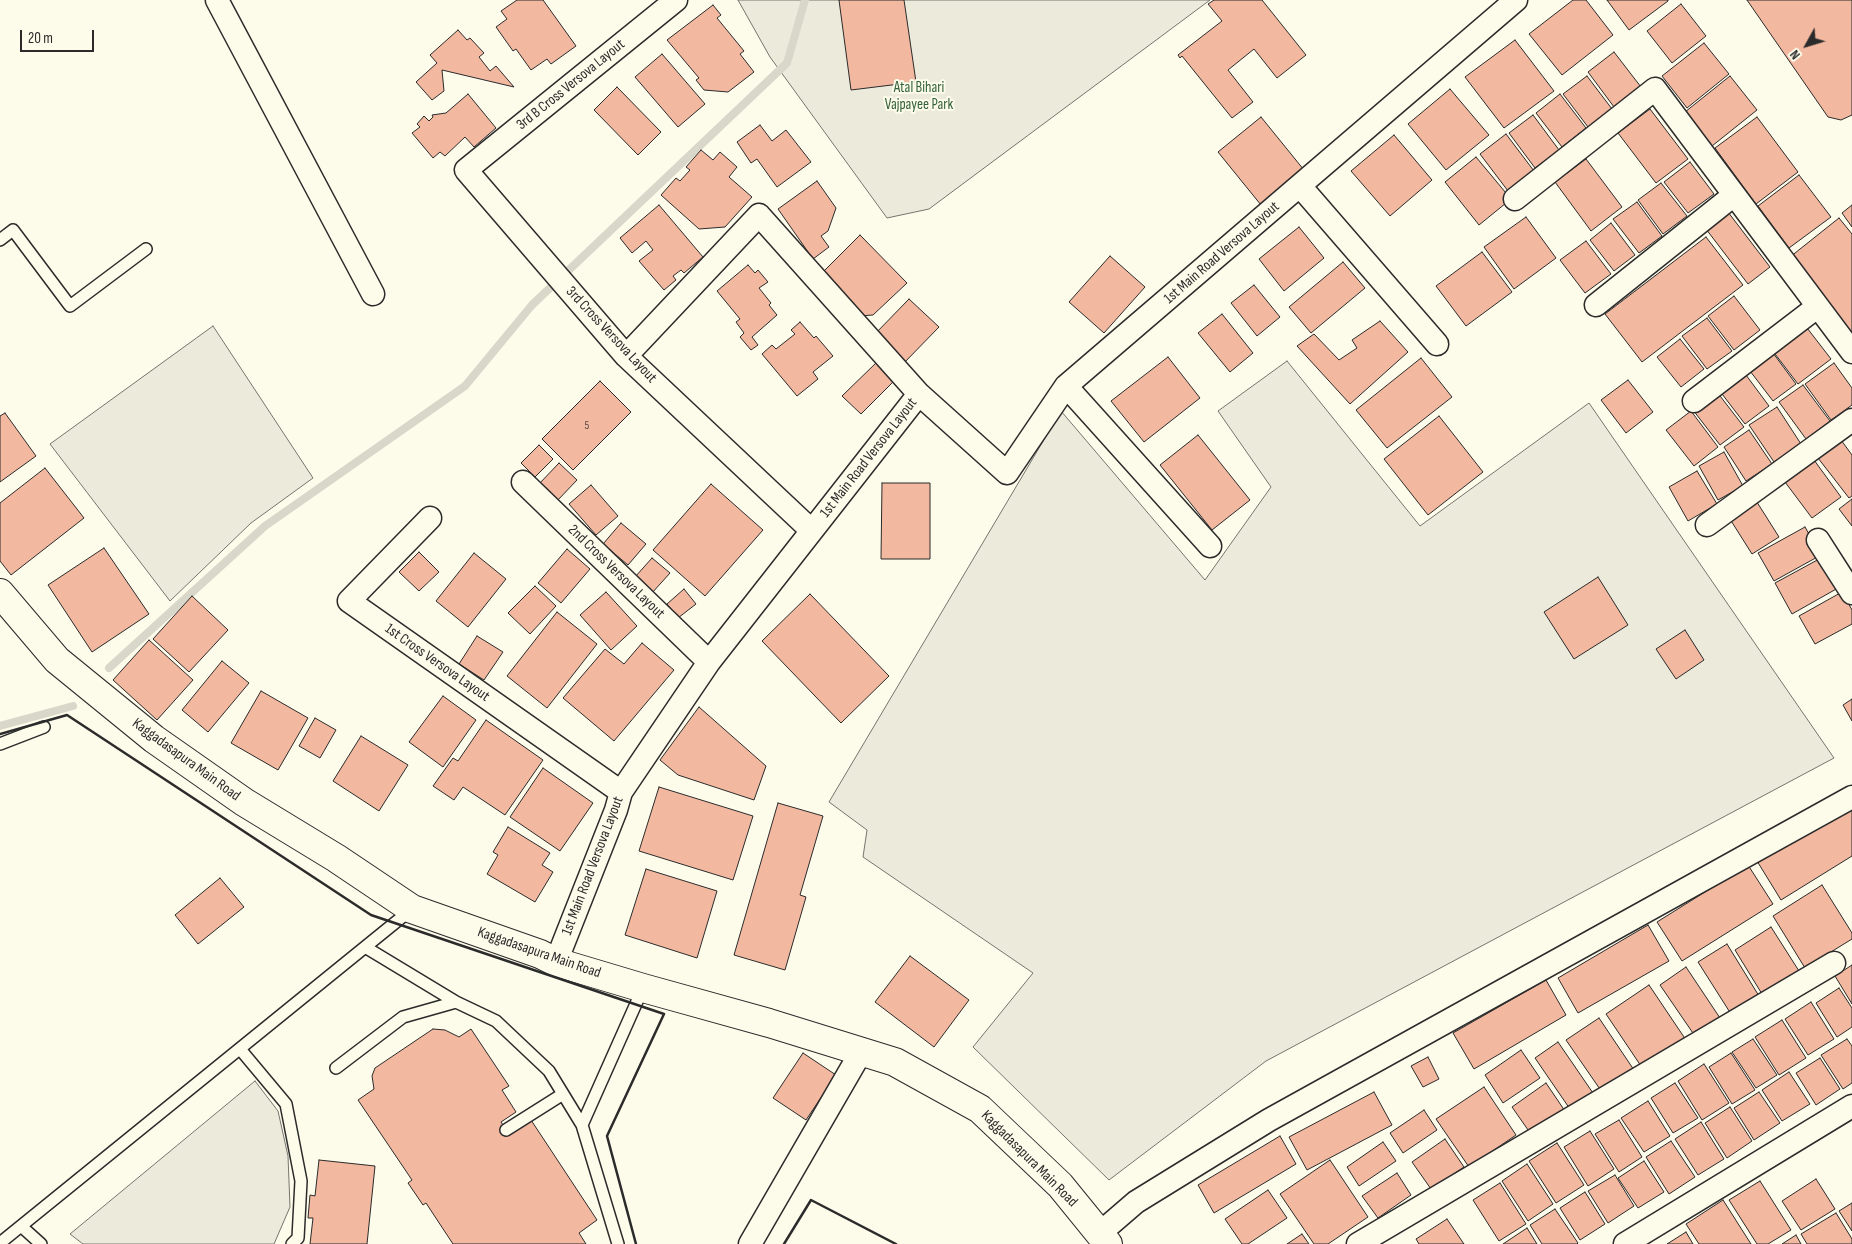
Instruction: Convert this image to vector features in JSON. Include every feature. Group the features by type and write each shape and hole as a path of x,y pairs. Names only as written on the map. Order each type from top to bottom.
{"main road":[{"name":"Kaggadasapura Main Road","path":"0,594 57,660 154,739 244,802 336,858 412,909 540,954 556,962 769,1023 895,1062 980,1109 1060,1185 1104,1238"}],"street":[{"path":"217,0 373,294"},
{"name":"3rd B Cross Versova Layout","path":"466,170 676,0"},
{"name":"1st Main Road Versova Layout","path":"556,962 616,810 621,792 709,662 919,394 1007,473 1066,386 1516,0"},
{"path":"1515,199 1654,89 1852,352"},
{"name":"3rd Cross Versova Layout","path":"466,170 626,356 811,530"},
{"path":"1300,186 1436,344"},
{"path":"1596,305 1734,195"},
{"path":"626,356 759,215 919,394"},
{"path":"1694,401 1817,307"},
{"path":"1066,386 1210,546"},
{"path":"1707,525 1852,420"},
{"name":"2nd Cross Versova Layout","path":"523,482 709,662"},
{"name":"1st Cross Versova Layout","path":"430,518 349,601 621,792"},
{"path":"1818,540 1852,593"},
{"path":"1104,1238 1136,1202 1269,1120 1852,798"},
{"path":"1358,1244 1385,1237 1834,963"},
{"path":"750,1244 861,1052"},
{"path":"1625,1244 1852,1106"}],"lane":[{"path":"0,240 13,230 70,306 146,249"},
{"path":"0,744 44,727"},
{"path":"0,1243 412,909"},
{"path":"365,947 456,1002 496,1021 550,1071 582,1125 618,1244"},
{"path":"582,1125 643,988"},
{"path":"336,1068 403,1017 456,1002"},
{"path":"240,1049 286,1104 301,1181 298,1238 292,1244"},
{"path":"506,1130 563,1094"},
{"path":"21,1226 41,1244"}],"green space":[{"name":"Atal Bihari Vajpayee Park","path":"738,0 1210,0 929,209 887,218 770,57"},
{"path":"213,326 313,478 251,523 170,601 50,444"},
{"path":"1287,361 1420,526 1589,403 1834,758 1266,1061 1109,1180 973,1047 1033,973 863,857 867,830 829,802 1061,411 1205,580 1271,487 1218,411"},
{"path":"255,1081 278,1111 288,1156 290,1207 274,1244 83,1244 70,1234"}],"building":[{"path":"517,0 543,0 576,46 551,64 547,59 531,70 516,49 513,51 496,27 507,19 501,11"},
{"path":"839,0 904,0 916,82 851,90"},
{"path":"1214,0 1262,0 1306,55 1277,78 1254,49 1228,70 1253,102 1232,118 1182,56 1180,58 1178,55 1222,21 1208,4"},
{"path":"1573,0 1586,0 1613,35 1562,75 1529,34"},
{"path":"1607,0 1668,0 1668,1 1629,30"},
{"path":"1747,0 1852,0 1852,115 1841,120 1828,117"},
{"path":"1681,4 1706,36 1672,63 1647,31"},
{"path":"713,5 721,15 717,18 744,51 740,54 754,72 728,92 704,90 696,80 699,78 667,40"},
{"path":"458,30 467,40 470,38 484,53 479,57 490,71 496,66 514,87 442,70 444,91 432,100 416,82 437,63 430,55"},
{"path":"1515,40 1554,91 1504,128 1465,77"},
{"path":"1704,43 1729,74 1687,108 1662,76"},
{"path":"1614,52 1641,87 1614,107 1588,72"},
{"path":"662,54 705,104 678,127 635,77"},
{"path":"1587,76 1612,109 1588,127 1563,94"},
{"path":"1730,76 1757,110 1712,146 1685,112"},
{"path":"617,87 661,132 638,155 594,110"},
{"path":"1450,89 1489,135 1446,170 1408,124"},
{"path":"468,94 496,128 474,147 465,137 445,156 440,152 433,158 412,133 420,127 417,124 424,116 429,121 433,117 432,115 446,113"},
{"path":"1560,94 1586,128 1562,147 1536,113"},
{"path":"1650,109 1688,159 1656,183 1618,133"},
{"path":"1533,115 1559,150 1535,168 1509,133"},
{"path":"1261,117 1304,170 1261,205 1218,152"},
{"path":"1757,117 1798,172 1756,204 1715,148"},
{"path":"760,125 772,141 786,130 811,162 777,187 757,159 751,163 737,142"},
{"path":"1506,134 1534,171 1508,191 1480,154"},
{"path":"1394,135 1432,180 1390,216 1351,171"},
{"path":"701,150 713,160 720,152 737,167 729,177 752,197 725,227 699,229 661,195 676,178 680,181 690,170 686,167"},
{"path":"1476,157 1511,199 1479,225 1445,182"},
{"path":"1586,159 1622,207 1591,231 1555,182"},
{"path":"1690,162 1714,194 1688,213 1664,182"},
{"path":"1799,175 1831,217 1789,248 1758,206"},
{"path":"817,181 836,208 828,231 821,236 829,247 813,259 778,209"},
{"path":"1661,183 1687,216 1663,234 1638,200"},
{"path":"1637,202 1662,236 1639,253 1613,219"},
{"path":"659,205 703,257 684,273 681,270 673,276 676,280 664,290 639,261 653,250 646,241 632,253 620,238"},
{"path":"1852,205 1852,227 1842,213"},
{"path":"1728,212 1770,267 1748,284 1706,229"},
{"path":"1526,217 1556,258 1514,289 1484,247"},
{"path":"1839,218 1852,234 1852,334 1790,257"},
{"path":"1611,223 1635,255 1614,271 1590,240"},
{"path":"1299,227 1324,258 1284,291 1259,259"},
{"path":"860,235 907,283 873,315 858,316 819,276"},
{"path":"1706,237 1743,285 1642,362 1605,314"},
{"path":"1586,241 1611,274 1585,293 1560,260"},
{"path":"1482,252 1512,292 1466,326 1436,286"},
{"path":"1110,256 1145,287 1104,333 1069,302"},
{"path":"1343,262 1365,288 1311,333 1289,307"},
{"path":"748,265 755,273 758,270 768,282 759,288 771,303 769,305 777,315 752,337 758,345 751,350 740,337 744,333 736,322 740,319 717,291"},
{"path":"1254,285 1280,317 1257,336 1231,303"},
{"path":"1734,296 1760,330 1734,350 1708,316"},
{"path":"909,299 939,327 902,365 873,336"},
{"path":"1222,314 1253,353 1230,372 1198,333"},
{"path":"1707,318 1732,351 1707,369 1682,336"},
{"path":"1380,321 1408,352 1350,404 1297,346 1314,334 1339,360 1357,348 1352,340"},
{"path":"800,322 814,338 816,336 833,356 813,372 818,379 797,396 762,354 772,345 776,349 795,334 791,330"},
{"path":"1804,324 1831,359 1798,384 1772,350"},
{"path":"1680,339 1704,369 1681,387 1657,357"},
{"path":"1773,353 1796,384 1773,401 1750,371"},
{"path":"1168,357 1200,398 1144,442 1111,401"},
{"path":"1421,358 1452,397 1387,448 1356,410"},
{"path":"877,362 895,380 861,414 842,396"},
{"path":"1834,363 1852,388 1852,405 1831,420 1805,384"},
{"path":"1743,371 1769,406 1745,424 1719,390"},
{"path":"1628,380 1653,412 1626,433 1601,400"},
{"path":"600,381 631,412 573,470 542,439"},
{"path":"1803,385 1830,421 1806,439 1779,402"},
{"path":"1717,392 1744,427 1720,445 1693,410"},
{"path":"1777,407 1801,444 1774,462 1749,425"},
{"path":"1691,411 1718,447 1694,466 1666,430"},
{"path":"5,413 36,456 0,482 0,416"},
{"path":"1439,416 1483,472 1428,515 1384,459"},
{"path":"1749,430 1772,464 1746,481 1724,447"},
{"path":"1198,435 1250,500 1212,530 1160,465"},
{"path":"1841,440 1852,455 1852,496 1849,498 1818,458"},
{"path":"539,445 553,459 535,477 521,463"},
{"path":"1724,452 1743,486 1718,500 1699,466"},
{"path":"1814,460 1841,497 1812,518 1785,482"},
{"path":"559,463 577,480 557,501 539,484"},
{"path":"45,468 84,518 11,575 0,561 0,503"},
{"path":"1697,471 1717,504 1688,521 1669,487"},
{"path":"882,483 930,483 930,559 881,559"},
{"path":"711,484 763,530 705,596 653,550"},
{"path":"591,485 618,516 596,535 569,504"},
{"path":"1755,499 1779,537 1752,554 1728,516"},
{"path":"1852,499 1852,526 1839,509"},
{"path":"621,523 646,544 628,565 603,544"},
{"path":"1805,527 1821,555 1774,581 1758,553"},
{"path":"104,548 149,614 92,652 48,585"},
{"path":"567,549 590,569 561,603 538,583"},
{"path":"419,552 439,572 419,591 399,572"},
{"path":"474,553 506,579 468,627 436,601"},
{"path":"652,558 670,573 652,593 635,577"},
{"path":"1821,558 1838,588 1792,614 1775,583"},
{"path":"1598,577 1628,625 1574,659 1544,612"},
{"path":"535,586 556,606 530,634 508,613"},
{"path":"684,589 696,604 678,618 667,604"},
{"path":"606,592 637,626 611,650 580,615"},
{"path":"1842,592 1852,610 1852,624 1815,644 1799,616"},
{"path":"810,594 889,676 841,723 762,641"},
{"path":"192,596 228,630 189,672 153,639"},
{"path":"557,612 597,644 547,708 507,676"},
{"path":"1685,630 1704,660 1676,679 1656,649"},
{"path":"477,636 503,652 484,680 459,664"},
{"path":"149,640 193,680 157,720 113,680"},
{"path":"642,643 674,670 614,741 563,698 605,649 624,664"},
{"path":"222,661 249,683 208,732 182,710"},
{"path":"261,691 308,718 278,770 231,743"},
{"path":"443,696 476,720 443,767 409,742"},
{"path":"1852,699 1852,721 1843,705"},
{"path":"699,707 766,766 754,800 678,775 660,760"},
{"path":"315,718 336,730 320,758 299,746"},
{"path":"486,720 543,760 505,815 463,787 454,800 433,786 453,758 458,761"},
{"path":"361,736 408,765 379,811 333,781"},
{"path":"543,768 593,803 560,851 510,817"},
{"path":"659,787 753,816 733,880 639,851"},
{"path":"778,803 823,816 800,895 806,897 785,970 734,955"},
{"path":"1852,806 1852,856 1781,900 1757,861"},
{"path":"508,827 550,853 542,865 553,872 535,902 487,874 498,855 493,852"},
{"path":"1748,865 1773,904 1682,961 1657,922"},
{"path":"646,869 717,891 697,958 625,935"},
{"path":"220,878 244,907 198,944 175,915"},
{"path":"1822,885 1852,933 1852,939 1805,968 1773,916"},
{"path":"1648,925 1669,961 1578,1013 1558,978"},
{"path":"1771,927 1799,971 1762,994 1735,950"},
{"path":"1727,944 1759,996 1731,1014 1698,962"},
{"path":"910,956 969,1000 934,1047 875,1002"},
{"path":"1852,965 1852,1004 1835,976"},
{"path":"1686,967 1722,1021 1697,1039 1660,985"},
{"path":"1546,980 1566,1015 1474,1069 1453,1033"},
{"path":"1649,985 1686,1040 1643,1069 1606,1014"},
{"path":"1839,988 1852,1008 1852,1027 1837,1037 1816,1003"},
{"path":"1811,1002 1834,1039 1808,1055 1785,1019"},
{"path":"1599,1018 1636,1073 1604,1095 1566,1040"},
{"path":"1782,1020 1806,1058 1779,1075 1755,1037"},
{"path":"433,1029 445,1030 459,1037 471,1029 509,1086 502,1090 516,1112 501,1122 509,1134 531,1120 597,1220 579,1233 586,1244 453,1244 426,1203 423,1205 408,1183 412,1180 358,1100 374,1089 372,1076 375,1068"},
{"path":"1753,1039 1777,1075 1756,1088 1732,1052"},
{"path":"1847,1039 1852,1046 1852,1083 1843,1089 1821,1055"},
{"path":"1558,1042 1595,1096 1572,1112 1535,1058"},
{"path":"1521,1050 1540,1078 1503,1103 1485,1075"},
{"path":"803,1053 836,1075 806,1120 773,1098"},
{"path":"1731,1053 1755,1090 1732,1104 1709,1067"},
{"path":"1428,1057 1439,1079 1423,1087 1411,1066"},
{"path":"1820,1058 1840,1089 1816,1105 1796,1073"},
{"path":"1704,1064 1729,1103 1702,1120 1678,1081"},
{"path":"1789,1072 1810,1104 1782,1121 1762,1090"},
{"path":"1546,1083 1567,1114 1533,1137 1512,1107"},
{"path":"1675,1083 1698,1118 1673,1133 1651,1098"},
{"path":"1484,1087 1516,1135 1469,1167 1436,1119"},
{"path":"1374,1092 1392,1125 1307,1170 1289,1137"},
{"path":"1759,1092 1780,1123 1754,1140 1734,1108"},
{"path":"1648,1101 1670,1136 1644,1152 1621,1118"},
{"path":"1730,1107 1752,1141 1727,1158 1705,1123"},
{"path":"1424,1110 1437,1130 1403,1153 1390,1133"},
{"path":"1619,1120 1642,1157 1619,1172 1595,1134"},
{"path":"1701,1122 1724,1159 1698,1175 1675,1139"},
{"path":"1590,1131 1614,1169 1588,1186 1564,1147"},
{"path":"1280,1136 1296,1164 1214,1213 1198,1185"},
{"path":"1445,1139 1464,1167 1431,1189 1412,1162"},
{"path":"1671,1141 1695,1177 1669,1194 1646,1157"},
{"path":"1383,1142 1396,1161 1359,1186 1347,1167"},
{"path":"1557,1143 1584,1185 1556,1203 1529,1161"},
{"path":"319,1160 375,1166 367,1244 310,1244 313,1218 308,1218 310,1195 315,1196"},
{"path":"1330,1160 1368,1217 1328,1244 1314,1244 1280,1194"},
{"path":"1644,1161 1664,1192 1638,1208 1618,1178"},
{"path":"1527,1164 1553,1204 1528,1221 1502,1181"},
{"path":"1397,1173 1411,1195 1378,1218 1362,1196"},
{"path":"1615,1175 1634,1206 1608,1223 1588,1191"},
{"path":"1816,1179 1835,1209 1801,1230 1782,1201"},
{"path":"1760,1181 1791,1230 1768,1244 1757,1244 1729,1200"},
{"path":"1500,1183 1526,1224 1499,1241 1473,1200"},
{"path":"1268,1190 1287,1218 1248,1244 1242,1244 1225,1219"},
{"path":"1585,1192 1605,1224 1580,1240 1560,1208"},
{"path":"1723,1200 1751,1244 1699,1244 1686,1224"},
{"path":"1852,1203 1852,1231 1839,1211"},
{"path":"1555,1209 1577,1244 1542,1244 1530,1225"},
{"path":"1836,1213 1852,1239 1852,1244 1807,1244 1801,1234"},
{"path":"1447,1219 1464,1244 1419,1244 1416,1239"},
{"path":"1527,1228 1537,1244 1503,1244"},
{"path":"1686,1232 1693,1244 1667,1244"},
{"path":"1302,1234 1309,1244 1287,1244"},
{"path":"1796,1235 1801,1244 1782,1244"}],"waterway":[{"path":"109,668 265,526 465,386 532,305 787,63 805,0"},
{"path":"0,726 73,706"}],"wall":[{"path":"0,734 67,715 371,915 664,1014 607,1136 636,1244"},
{"path":"784,1244 811,1200 896,1244"}]}
